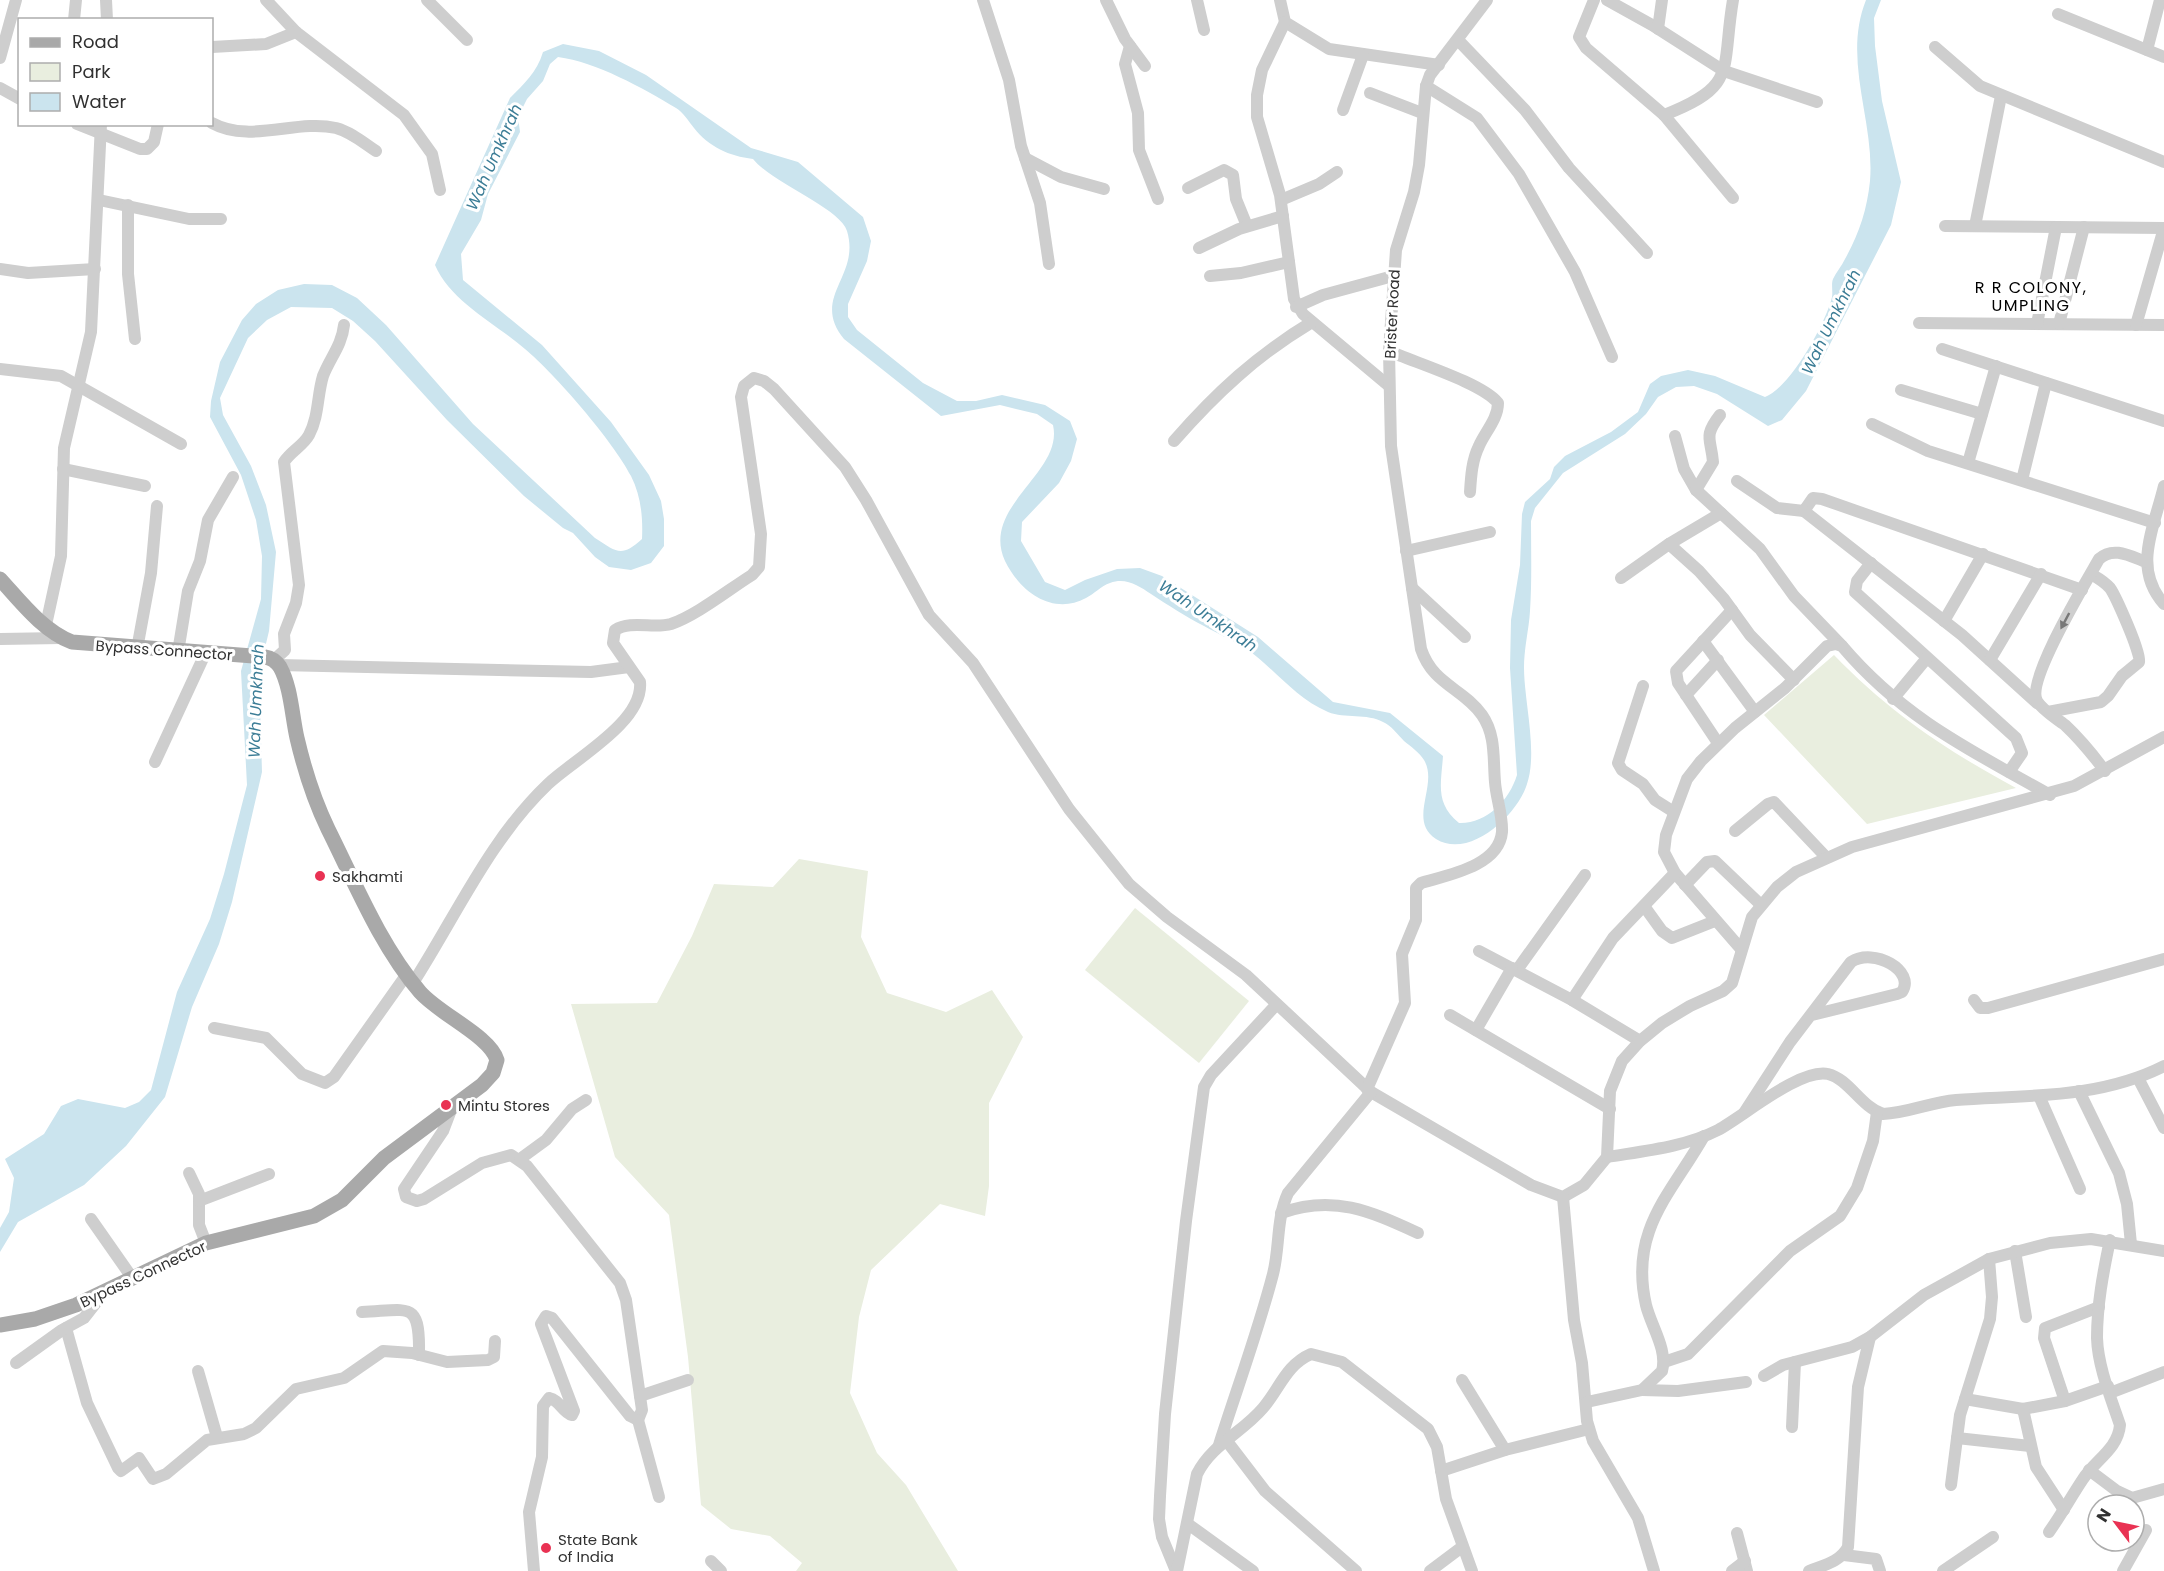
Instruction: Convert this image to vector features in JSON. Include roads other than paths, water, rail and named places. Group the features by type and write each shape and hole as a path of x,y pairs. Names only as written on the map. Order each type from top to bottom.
{"main road":[{"name":"Bypass Connector","path":"0,579 46,626 62,638 84,644 272,661 286,688 297,741 326,825 364,901 410,978 438,1009 484,1041 497,1060 494,1073 451,1110 384,1158 350,1193 329,1208 295,1222 206,1244 102,1295 57,1313 0,1325"}],"street":[{"path":"0,58 16,0"},
{"path":"74,18 76,0"},
{"path":"106,0 107,18"},
{"path":"266,0 296,32 404,115 432,154 440,190"},
{"path":"427,0 467,40"},
{"path":"984,0 1009,80 1025,158 1040,202 1048,264"},
{"path":"1106,0 1131,46 1145,66"},
{"path":"1197,0 1204,30"},
{"path":"1280,0 1285,22 1262,70 1257,95 1257,117 1281,201 1296,307 1389,386"},
{"name":"Brister Road","path":"1369,1090 1384,1046 1405,1004 1402,954 1416,920 1416,888 1421,883 1479,863 1491,855 1501,839 1502,830 1491,731 1481,714 1432,672 1421,649 1391,446 1389,386 1396,250 1415,183 1426,86 1430,75 1487,0"},
{"path":"1594,0 1579,37 1586,48 1664,115 1733,198"},
{"path":"1606,0 1658,29 1724,71 1817,102"},
{"path":"1658,29 1662,0"},
{"path":"1664,115 1697,102 1709,94 1724,71 1733,0"},
{"path":"2147,50 2160,0"},
{"path":"2058,14 2164,57"},
{"path":"1285,22 1329,49 1439,65"},
{"path":"213,47 266,44 296,32"},
{"path":"1458,40 1525,110 1569,168 1647,253"},
{"path":"1131,46 1125,64 1138,113 1139,150 1158,199"},
{"path":"1935,47 1971,81 2001,96 2164,162"},
{"path":"1343,110 1363,55"},
{"path":"1426,86 1477,118 1519,174 1575,272 1612,357"},
{"path":"0,88 18,98"},
{"path":"1370,93 1422,113"},
{"path":"1975,226 2001,96"},
{"path":"213,123 230,130 261,131 312,126 333,128 343,130 376,152"},
{"path":"85,126 101,130 147,149 154,142 158,126"},
{"path":"46,626 61,556 63,469 67,430 91,332 101,130"},
{"path":"1025,158 1061,177 1104,189"},
{"path":"1188,188 1224,170 1230,171 1233,175 1236,199 1246,226"},
{"path":"1281,201 1319,184 1337,172"},
{"path":"99,200 189,219 221,219"},
{"path":"128,205 128,274 135,339"},
{"path":"1198,248 1246,226 1283,216"},
{"path":"1945,226 2164,228 2136,325"},
{"path":"2037,324 2056,227"},
{"path":"2059,324 2084,227"},
{"path":"1210,276 1241,273 1289,262"},
{"path":"0,269 28,273 95,269"},
{"path":"1296,307 1323,294 1393,276"},
{"path":"1174,441 1229,382 1277,343 1312,322"},
{"path":"1919,323 2164,325"},
{"path":"272,661 285,650 284,634 296,603 299,585 284,462 289,453 304,442 312,428 322,379 343,338 344,325"},
{"path":"1942,349 2164,421"},
{"path":"1389,351 1470,385 1493,398 1498,404 1496,415 1478,448 1472,466 1470,492"},
{"path":"1968,463 1996,366"},
{"path":"0,369 51,373 79,386 181,444"},
{"path":"214,1028 266,1038 302,1074 325,1083 334,1077 410,978 515,818 547,784 600,744 622,721 640,688 638,678 613,643 615,630 626,626 657,626 674,622 752,575 759,567 761,534 741,398 742,389 749,380 754,378 764,381 803,418 845,467 866,500 929,615 973,663 1069,809 1107,859 1143,898 1246,975 1369,1090 1531,1185 1563,1197"},
{"path":"2022,480 2046,383"},
{"path":"1901,390 1982,414"},
{"path":"1696,490 1713,462 1707,438 1711,426 1720,415"},
{"path":"1872,424 1913,445 2155,522"},
{"path":"1675,436 1684,469 1696,490 1760,549 1794,596 1893,699 1949,737 2050,795"},
{"path":"63,469 145,486"},
{"path":"178,652 188,591 200,561 208,520 233,477"},
{"path":"1737,481 1777,508 1804,511 1871,563 1990,660 2090,751 2105,771"},
{"path":"2164,486 2146,562 2152,588 2164,604"},
{"path":"1804,511 1813,498 1822,499 2082,590"},
{"path":"137,649 151,573 157,506"},
{"path":"1621,578 1668,544 1721,513"},
{"path":"1406,551 1490,532"},
{"path":"1668,544 1699,571 1750,635 1794,680"},
{"path":"2043,708 2035,691 2038,676 2099,560 2111,552 2146,562"},
{"path":"1944,621 1983,554"},
{"path":"1871,563 1857,581 1855,592 2016,738 2022,753 2009,772"},
{"path":"1990,660 2041,574"},
{"path":"2043,708 2100,702 2108,696 2122,676 2139,662 2139,649 2113,593 2103,581 2091,574"},
{"path":"1412,588 1465,637"},
{"path":"1718,743 1678,683 1676,671 1732,610"},
{"path":"0,639 62,638"},
{"path":"1703,641 1755,712"},
{"path":"1741,949 1684,885 1668,862 1664,844 1674,812 1692,772 1718,743 1794,680 1827,646 1836,644 1842,646"},
{"path":"155,762 204,654"},
{"path":"1893,699 1928,658"},
{"path":"1686,695 1718,660"},
{"path":"272,661 591,672 629,667"},
{"path":"1643,686 1618,763 1622,770 1643,784 1655,800 1674,812"},
{"path":"1563,1197 1584,1185 1607,1157 1610,1091 1622,1061 1640,1041 1662,1023 1690,1006 1723,991 1732,983 1737,974 1741,949 1752,917 1761,905 1796,872 1852,847 1957,817 2050,795 2105,771 2164,736"},
{"path":"1735,831 1768,804 1774,802 1826,857"},
{"path":"1684,885 1707,862 1715,861 1761,905"},
{"path":"1572,1000 1613,938 1675,873"},
{"path":"1476,1030 1514,969 1585,875"},
{"path":"1644,906 1662,931 1672,938 1715,921"},
{"path":"1479,951 1572,1000 1640,1041"},
{"path":"1742,1116 1785,1048 1812,1015 1844,969 1859,957 1885,960 1899,972 1904,984 1902,992 1897,994 1812,1015"},
{"path":"1974,1000 1980,1008 1988,1008 2164,959"},
{"path":"1177,1571 1162,1537 1159,1519 1160,1496 1185,1221 1204,1087 1210,1075 1276,1005"},
{"path":"1450,1016 1610,1109"},
{"path":"1607,1157 1672,1145 1704,1136 1742,1116 1785,1088 1818,1073 1836,1077 1877,1112 1895,1113 1956,1100 2040,1098 2138,1078 2164,1066"},
{"path":"2138,1078 2164,1128"},
{"path":"1222,1443 1265,1306 1275,1266 1281,1212 1288,1193 1369,1090"},
{"path":"2079,1091 2119,1173 2127,1204 2131,1245"},
{"path":"2040,1098 2080,1189"},
{"path":"520,1159 546,1140 572,1109 586,1100"},
{"path":"451,1110 443,1131 404,1189 404,1193 410,1200 424,1199 471,1168 495,1157 511,1155 520,1159 624,1291 640,1396 642,1416 638,1420"},
{"path":"1664,1362 1688,1354 1790,1251 1840,1216 1857,1188 1873,1142 1877,1112"},
{"path":"1642,1390 1659,1376 1664,1362 1644,1294 1647,1234 1657,1209 1704,1136"},
{"path":"189,1173 199,1201 199,1224 206,1244"},
{"path":"199,1201 269,1174"},
{"path":"1563,1197 1574,1320 1589,1429 1593,1441 1638,1518 1654,1571"},
{"path":"1281,1212 1309,1203 1332,1204 1365,1211 1418,1233"},
{"path":"91,1220 134,1279"},
{"path":"1764,1376 1795,1362 1839,1352 1870,1337 1924,1295 1989,1259 2067,1240 2110,1240 2164,1251"},
{"path":"2049,1532 2090,1470 2109,1451 2119,1434 2120,1425 2097,1339 2099,1307 2110,1240"},
{"path":"2015,1251 2026,1317"},
{"path":"1951,1485 1965,1399 1981,1356 1990,1319 1992,1297 1989,1259"},
{"path":"16,1363 90,1313 102,1295"},
{"path":"2065,1401 2044,1338 2045,1328 2099,1307"},
{"path":"362,1311 395,1310 414,1315 418,1320 420,1330 419,1355"},
{"path":"534,1571 529,1512 542,1457 543,1406 549,1398 557,1401 568,1414 572,1415 574,1411 541,1324 546,1316 556,1324 630,1416 638,1420 659,1497"},
{"path":"66,1328 87,1403 121,1471 139,1458 153,1479 160,1478 197,1446 216,1437 244,1434 267,1419 296,1389 344,1378 382,1351 419,1355 447,1362 488,1360 494,1357 495,1341"},
{"path":"1844,1555 1848,1547 1858,1387 1870,1337"},
{"path":"1177,1571 1197,1474 1212,1450 1240,1431 1263,1408 1291,1366 1311,1354 1324,1355 1358,1372 1428,1429 1437,1448 1446,1499 1472,1571"},
{"path":"1792,1428 1795,1362"},
{"path":"198,1371 216,1437"},
{"path":"1965,1399 2024,1409 2109,1390 2164,1372"},
{"path":"640,1396 688,1380"},
{"path":"1462,1380 1504,1450"},
{"path":"1587,1402 1642,1390 1678,1391 1746,1382"},
{"path":"2024,1409 2036,1467 2064,1510"},
{"path":"1441,1472 1504,1450 1589,1429"},
{"path":"1957,1438 2030,1446"},
{"path":"1222,1443 1265,1491 1356,1571"},
{"path":"2090,1470 2117,1491 2132,1498 2164,1489"},
{"path":"1188,1524 1253,1571"},
{"path":"1732,1571 1746,1566 1737,1533"},
{"path":"1943,1571 1994,1537"},
{"path":"1430,1571 1462,1547"},
{"path":"2122,1570 2132,1553"},
{"path":"1809,1571 1844,1555 1876,1559 1880,1571"},
{"path":"711,1561 721,1571"}],"water":[{"name":"Wah Umkhrah","path":"1866,0 1881,0 1874,18 1875,46 1882,101 1901,182 1891,225 1806,391 1782,420 1768,426 1717,394 1694,386 1676,387 1658,397 1646,414 1625,434 1563,473 1535,508 1531,521 1531,600 1524,667 1531,742 1527,784 1514,808 1491,831 1477,839 1449,844 1436,839 1428,831 1424,822 1428,770 1424,760 1386,723 1377,719 1335,714 1316,706 1296,692 1248,650 1132,583 1116,581 1086,598 1074,603 1062,604 1039,598 1029,591 1011,572 1005,561 1000,541 1004,523 1012,506 1047,459 1053,442 1053,425 1037,414 1000,405 941,416 844,339 835,324 832,311 834,298 848,261 849,247 847,231 842,222 819,204 762,168 753,159 736,156 713,145 700,135 681,112 663,100 603,70 558,57 550,64 543,81 527,99 518,117 520,132 488,194 481,220 461,254 463,280 542,345 611,422 649,475 661,501 664,546 651,563 631,570 609,567 595,557 573,533 563,528 524,496 447,420 375,341 353,321 332,308 291,307 267,320 248,338 220,398 223,415 251,466 266,505 276,552 269,631 259,673 262,772 232,902 219,944 192,1007 165,1097 126,1146 84,1185 18,1222 0,1252 0,1228 9,1212 14,1178 5,1159 44,1134 61,1106 78,1099 125,1108 139,1102 151,1090 177,992 210,919 224,874 247,785 241,671 261,599 262,556 256,520 241,475 210,417 211,401 220,362 242,320 256,304 278,290 304,284 332,285 357,298 386,325 473,424 595,538 619,551 629,549 642,539 642,515 637,491 631,476 611,445 552,374 513,339 463,301 442,278 435,265 510,98 534,72 543,52 563,44 599,51 646,75 751,148 798,162 863,217 871,241 867,261 848,304 848,317 857,330 923,383 957,401 976,401 1002,395 1045,405 1070,421 1077,439 1071,461 1059,483 1022,522 1021,541 1045,582 1065,590 1117,569 1140,568 1162,576 1258,637 1333,702 1390,713 1443,756 1441,793 1446,808 1459,823 1478,820 1495,809 1508,794 1517,775 1510,668 1511,620 1520,565 1522,514 1525,502 1550,479 1554,467 1565,456 1611,432 1638,412 1650,384 1661,376 1688,370 1715,376 1765,397 1775,391 1796,368 1823,322 1832,297 1833,279 1844,262 1858,231 1869,192 1870,158 1857,45 1859,23"}],"place":[{"name":"Sakhamti","path":"320,876"},
{"name":"Mintu Stores","path":"446,1105"},
{"name":"State Bank of India","path":"546,1548"}],"district":[{"name":"R R COLONY, UMPLING","path":"2031,296"}]}
